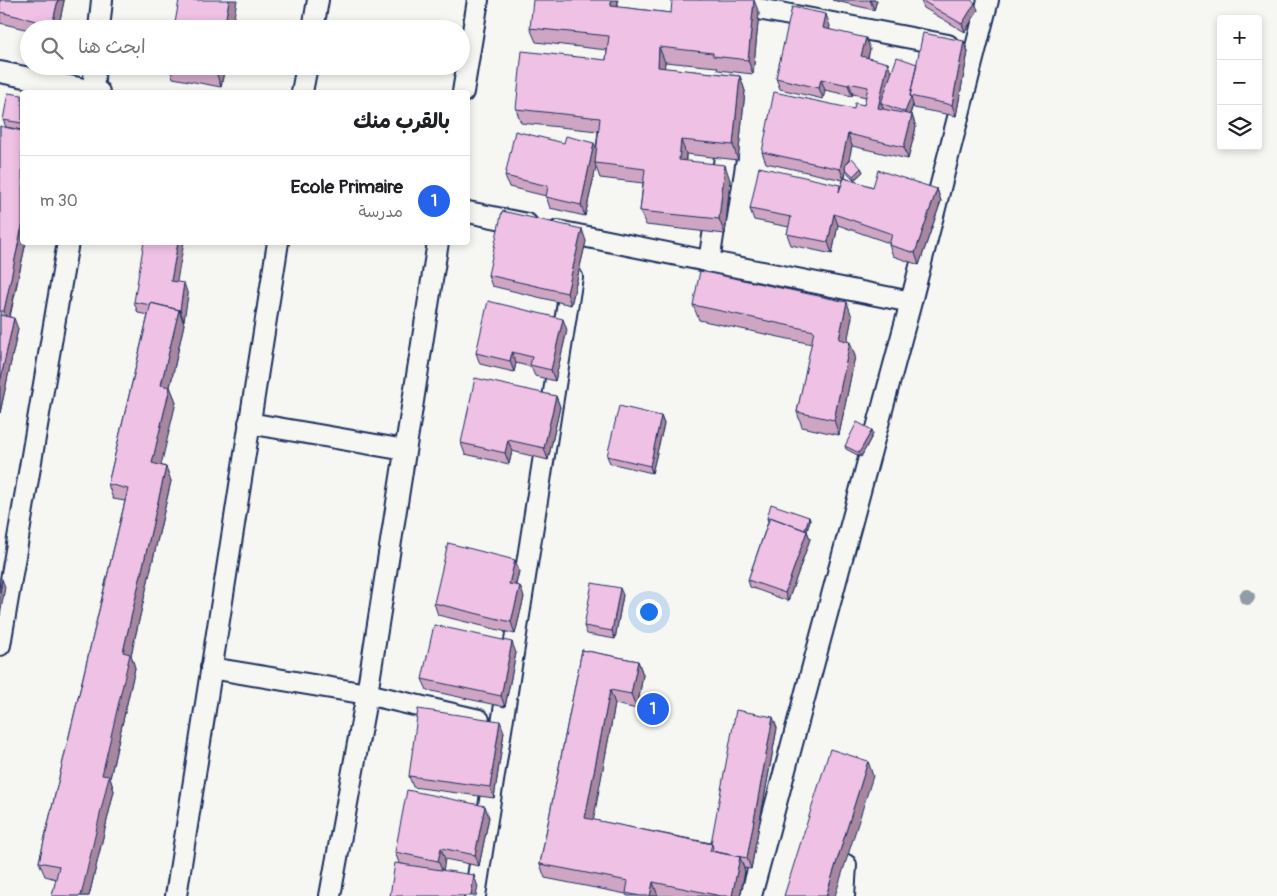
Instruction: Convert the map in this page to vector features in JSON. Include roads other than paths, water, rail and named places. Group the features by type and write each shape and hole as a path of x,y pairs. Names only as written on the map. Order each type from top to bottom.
{"street":[{"path":"100,20 102,0"},
{"path":"315,20 318,0"},
{"path":"470,49 478,0"},
{"path":"711,0 748,11 974,50"},
{"path":"751,896 912,302 988,0"},
{"path":"0,72 86,90"},
{"path":"95,75 95,90"},
{"path":"302,90 305,75"},
{"path":"463,90 466,75"},
{"path":"709,262 732,115"},
{"path":"470,212 912,302"},
{"path":"475,896 578,235"},
{"path":"0,645 7,563 67,245"},
{"path":"176,896 278,245"},
{"path":"330,896 367,694 438,245"},
{"path":"249,423 405,450"},
{"path":"212,668 367,694 502,726"},
{"path":"844,896 846,865"}],"place":[{"name":"Ecole Primaire","path":"653,709"}]}
